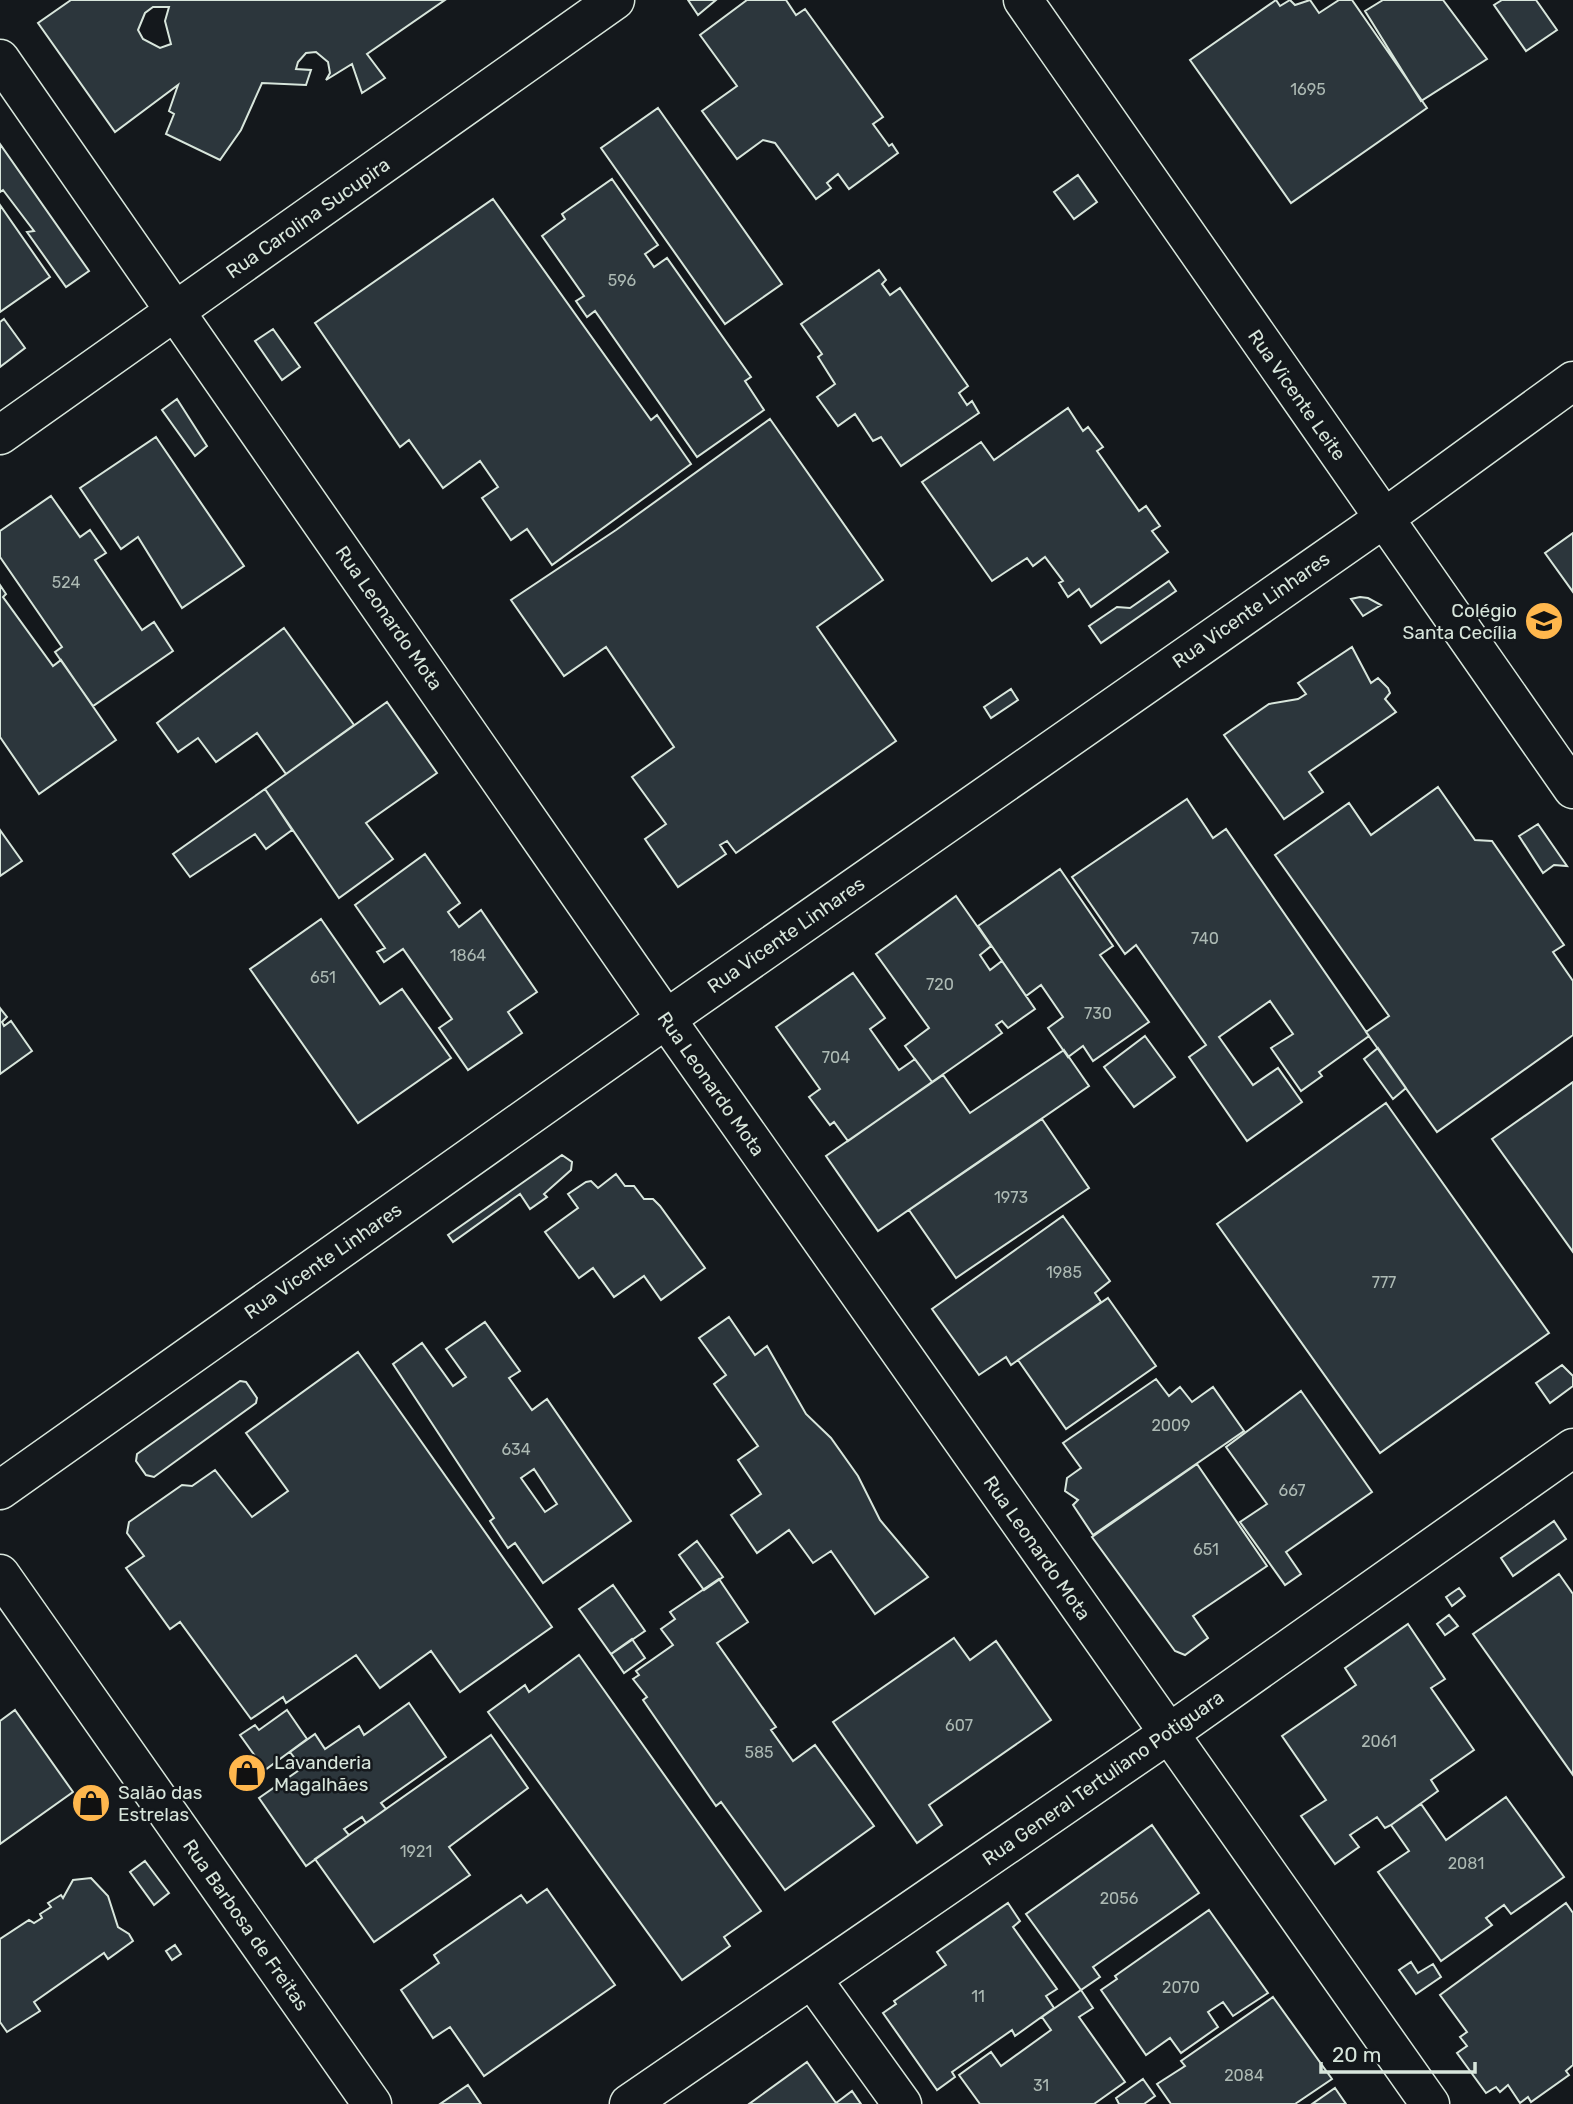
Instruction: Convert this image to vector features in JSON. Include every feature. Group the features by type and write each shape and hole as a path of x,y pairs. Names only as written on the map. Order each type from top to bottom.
{"street":[{"name":"Rua Carolina Sucupira","path":"0,435 615,0"},
{"name":"Rua Vicente Leite","path":"1023,0 1573,789"},
{"name":"Rua Leonardo Mota","path":"0,59 177,310 666,1019 1430,2104"},
{"name":"Rua Vicente Linhares","path":"0,1490 666,1019 1383,519 1573,381"},
{"name":"Rua General Tertuliano Potiguara","path":"629,2104 1168,1734 1573,1448"},
{"name":"Rua Barbosa de Freitas","path":"0,1574 372,2104"},
{"path":"812,1979 902,2104"}],"building":[{"path":"71,0 445,0 367,54 385,78 362,93 352,64 326,80 330,73 328,62 316,52 306,53 298,62 296,69 311,70 306,85 262,83 241,130 220,160 166,134 174,114 169,111 178,85 115,132 38,23","holes":["153,7 169,7 165,21 171,44 160,48 143,39 138,30 145,13"]},
{"path":"688,0 716,0 698,15"},
{"path":"747,0 786,0 796,15 805,9 883,117 873,124 889,146 892,144 898,153 849,189 838,174 827,183 831,188 816,199 775,143 763,140 737,159 702,111 737,86 700,35"},
{"path":"1276,0 1280,6 1290,0 1295,5 1310,0 1319,13 1339,0 1352,0 1427,108 1291,203 1190,60"},
{"path":"1383,0 1443,0 1487,59 1421,101 1365,11"},
{"path":"1502,0 1536,0 1557,30 1526,51 1494,5"},
{"path":"658,108 782,284 725,324 601,148"},
{"path":"0,144 89,271 66,287 27,232 34,231 3,190 0,192"},
{"path":"1078,175 1097,202 1074,219 1054,192"},
{"path":"612,179 658,245 645,254 654,267 667,258 751,377 745,381 764,410 697,457 595,311 587,317 576,301 584,296 542,236 565,219 562,214"},
{"path":"493,199 651,420 657,415 691,464 552,565 527,529 511,540 482,498 498,487 480,461 443,488 409,440 400,447 315,323"},
{"path":"0,205 50,277 0,312"},
{"path":"879,270 886,280 882,284 890,295 900,288 968,386 959,393 967,405 972,401 979,413 901,466 881,437 873,441 855,414 838,426 817,397 835,384 818,357 822,354 801,324"},
{"path":"4,319 25,348 0,367 0,322"},
{"path":"273,329 300,367 282,380 255,341"},
{"path":"177,399 207,446 195,456 162,410"},
{"path":"1068,408 1083,431 1088,427 1103,447 1097,451 1139,511 1146,506 1160,526 1152,531 1168,552 1091,607 1079,589 1068,597 1059,583 1063,581 1045,557 1033,566 1027,558 992,581 922,482 981,442 994,460"},
{"path":"770,419 883,580 817,627 896,741 736,853 727,841 720,845 726,854 678,887 645,839 666,824 632,777 674,747 606,647 564,676 511,600 616,530"},
{"path":"156,437 244,566 182,608 138,537 121,549 80,488"},
{"path":"51,496 80,537 90,530 106,553 95,560 142,630 154,622 173,651 93,706 55,652 62,647 0,557 0,531"},
{"path":"1573,533 1573,592 1545,553"},
{"path":"1169,581 1176,591 1101,643 1089,626 1117,607 1130,608"},
{"path":"0,585 6,594 3,597 53,666 61,660 116,740 39,794 0,737"},
{"path":"1360,597 1381,605 1363,616 1351,599"},
{"path":"284,628 354,725 286,774 257,733 216,762 198,738 178,752 157,723"},
{"path":"1352,647 1371,683 1378,678 1388,688 1390,693 1385,699 1396,712 1309,772 1323,792 1284,819 1224,735 1269,704 1298,699 1306,694 1298,683"},
{"path":"1011,689 1018,700 991,718 984,707"},
{"path":"387,702 437,773 366,823 393,859 339,898 265,789"},
{"path":"1438,787 1475,840 1492,841 1564,945 1553,952 1573,981 1573,1035 1437,1132 1366,1032 1389,1016 1275,855 1349,803 1371,835"},
{"path":"265,789 292,830 266,849 255,834 190,877 173,854"},
{"path":"1187,799 1213,838 1226,829 1369,1036 1319,1072 1322,1076 1301,1091 1271,1048 1293,1034 1270,1001 1219,1037 1253,1085 1278,1068 1302,1102 1247,1141 1189,1057 1206,1045 1136,945 1125,954 1072,877"},
{"path":"1538,824 1567,866 1554,865 1543,873 1519,836"},
{"path":"0,830 22,861 0,876"},
{"path":"425,854 460,903 448,912 459,927 481,910 537,992 508,1012 522,1033 468,1070 439,1028 452,1019 403,949 384,962 377,952 385,948 355,905"},
{"path":"1060,869 1113,946 1100,955 1149,1022 1093,1061 1083,1046 1068,1057 1048,1028 1063,1017 1041,985 1026,996 978,926"},
{"path":"956,896 991,946 980,955 990,970 1002,961 1035,1009 1008,1028 1002,1021 996,1025 1002,1033 932,1082 905,1046 929,1028 876,954"},
{"path":"321,919 380,1004 402,989 451,1058 358,1123 250,969"},
{"path":"853,973 885,1018 870,1029 899,1070 915,1059 932,1082 848,1141 834,1122 830,1125 809,1097 820,1089 776,1027"},
{"path":"0,1008 7,1017 2,1022 4,1026 11,1021 32,1051 0,1074"},
{"path":"1145,1036 1175,1077 1134,1107 1104,1067"},
{"path":"1378,1048 1406,1088 1393,1099 1364,1059"},
{"path":"1064,1050 1089,1086 878,1231 826,1156 943,1075 970,1113"},
{"path":"1573,1082 1573,1252 1492,1139"},
{"path":"1386,1103 1549,1333 1380,1453 1217,1224"},
{"path":"1042,1119 1089,1188 956,1278 909,1210"},
{"path":"562,1155 572,1162 571,1170 544,1194 547,1197 530,1209 520,1194 453,1242 448,1235"},
{"path":"616,1174 625,1186 634,1186 644,1199 653,1199 660,1206 705,1268 661,1300 644,1276 614,1297 593,1268 579,1278 545,1232 578,1208 568,1194 591,1181 598,1188"},
{"path":"1063,1216 1110,1281 1095,1293 1101,1302 1011,1365 1006,1357 979,1375 932,1309"},
{"path":"1108,1298 1156,1366 1066,1429 1018,1360"},
{"path":"729,1317 755,1355 767,1346 806,1414 831,1438 858,1476 880,1520 928,1577 875,1614 831,1551 813,1563 789,1530 757,1553 731,1515 761,1494 738,1460 758,1446 714,1384 726,1375 699,1338"},
{"path":"485,1322 520,1371 509,1378 532,1410 547,1399 631,1521 543,1583 515,1543 508,1548 490,1521 494,1518 393,1364 422,1343 453,1386 466,1377 446,1349","holes":["534,1469 557,1504 545,1512 521,1478"]},
{"path":"358,1352 552,1627 460,1692 431,1651 380,1688 356,1655 286,1703 283,1697 251,1719 180,1622 170,1629 126,1568 144,1556 127,1533 129,1522 182,1485 192,1486 215,1470 252,1517 288,1491 246,1433"},
{"path":"1562,1365 1573,1376 1573,1386 1550,1403 1536,1383"},
{"path":"1156,1379 1169,1396 1180,1387 1192,1402 1213,1387 1244,1431 1093,1535 1073,1505 1078,1500 1065,1491 1067,1478 1081,1468 1063,1443"},
{"path":"240,1381 246,1382 257,1398 256,1403 154,1477 146,1475 136,1461 137,1454"},
{"path":"1301,1391 1372,1492 1286,1552 1301,1574 1285,1585 1240,1522 1267,1504 1226,1447"},
{"path":"1197,1464 1267,1566 1193,1616 1208,1638 1185,1655 1175,1651 1092,1537"},
{"path":"1554,1521 1566,1539 1513,1576 1501,1558"},
{"path":"697,1541 723,1577 704,1590 679,1555"},
{"path":"1559,1574 1573,1594 1573,1775 1473,1634"},
{"path":"719,1579 748,1622 717,1643 776,1727 771,1730 793,1761 815,1745 874,1826 785,1890 721,1802 716,1806 643,1700 647,1697 633,1679 639,1675 636,1671 673,1645 661,1629 675,1619 670,1612"},
{"path":"613,1585 645,1631 611,1654 579,1609"},
{"path":"1459,1588 1465,1596 1452,1606 1446,1597"},
{"path":"1449,1615 1458,1626 1445,1635 1437,1624"},
{"path":"1408,1624 1445,1679 1431,1688 1474,1750 1431,1780 1438,1791 1391,1825 1385,1828 1377,1817 1350,1835 1359,1847 1335,1864 1301,1816 1326,1800 1282,1736 1356,1685 1345,1668"},
{"path":"954,1638 970,1660 996,1641 1051,1720 929,1805 942,1825 917,1843 833,1722"},
{"path":"632,1639 645,1658 624,1673 611,1654"},
{"path":"579,1655 761,1911 724,1937 730,1946 682,1980 488,1712 525,1685 529,1692"},
{"path":"409,1703 446,1757 381,1803 386,1809 366,1823 362,1817 344,1829 349,1835 306,1866 259,1798 302,1768 290,1752 315,1734 325,1749 359,1726 364,1735"},
{"path":"15,1710 73,1792 0,1844 0,1721"},
{"path":"287,1710 307,1739 265,1770 240,1735 255,1725 259,1730"},
{"path":"491,1735 528,1788 449,1847 470,1875 374,1942 315,1859"},
{"path":"1506,1797 1564,1877 1511,1914 1504,1905 1486,1918 1492,1925 1441,1961 1378,1872 1409,1851 1391,1825 1421,1804 1446,1840"},
{"path":"1152,1825 1199,1893 1093,1967 1100,1977 1081,1990 1026,1914"},
{"path":"145,1861 169,1893 154,1905 130,1872"},
{"path":"91,1878 108,1896 118,1927 129,1934 133,1941 108,1959 104,1953 34,2002 40,2011 7,2032 0,2022 0,1939 29,1920 34,1923 42,1918 40,1914 51,1907 48,1903 61,1895 63,1898 73,1880"},
{"path":"547,1889 615,1985 484,2076 450,2027 433,2038 401,1990 439,1963 434,1955 521,1895 527,1903"},
{"path":"1008,1903 1020,1921 1013,1927 1057,1989 1046,1996 1054,2008 1015,2036 1012,2030 952,2072 955,2077 937,2090 883,2013 896,2004 894,2001 946,1965 937,1952"},
{"path":"1566,1903 1573,1913 1573,2065 1566,2071 1569,2075 1531,2102 1528,2097 1520,2103 1508,2085 1500,2092 1496,2087 1486,2093 1457,2053 1467,2046 1460,2037 1467,2032 1440,1995"},
{"path":"1209,1910 1268,1993 1233,2016 1223,2002 1208,2012 1218,2027 1181,2053 1170,2038 1146,2055 1101,1990 1117,1979 1115,1976"},
{"path":"175,1945 181,1954 172,1960 166,1951"},
{"path":"1411,1962 1418,1973 1433,1964 1441,1977 1416,1994 1399,1970"},
{"path":"1081,1990 1093,2008 1079,2017 1125,2082 1094,2104 980,2104 959,2075 991,2052 1001,2066 1051,2030 1042,2017"},
{"path":"1273,1997 1332,2079 1295,2104 1171,2104 1157,2084 1185,2066 1181,2061"},
{"path":"807,2062 836,2103 852,2091 861,2104 749,2104"},
{"path":"1143,2079 1155,2096 1144,2104 1119,2104 1116,2098"},
{"path":"468,2085 481,2104 440,2104"},
{"path":"1335,2088 1346,2104 1312,2104"}],"place":[{"name":"Colégio Santa Cecília","path":"1544,621"},
{"name":"Lavanderia Magalhães","path":"247,1773"},
{"name":"Salão das Estrelas","path":"91,1803"}]}
